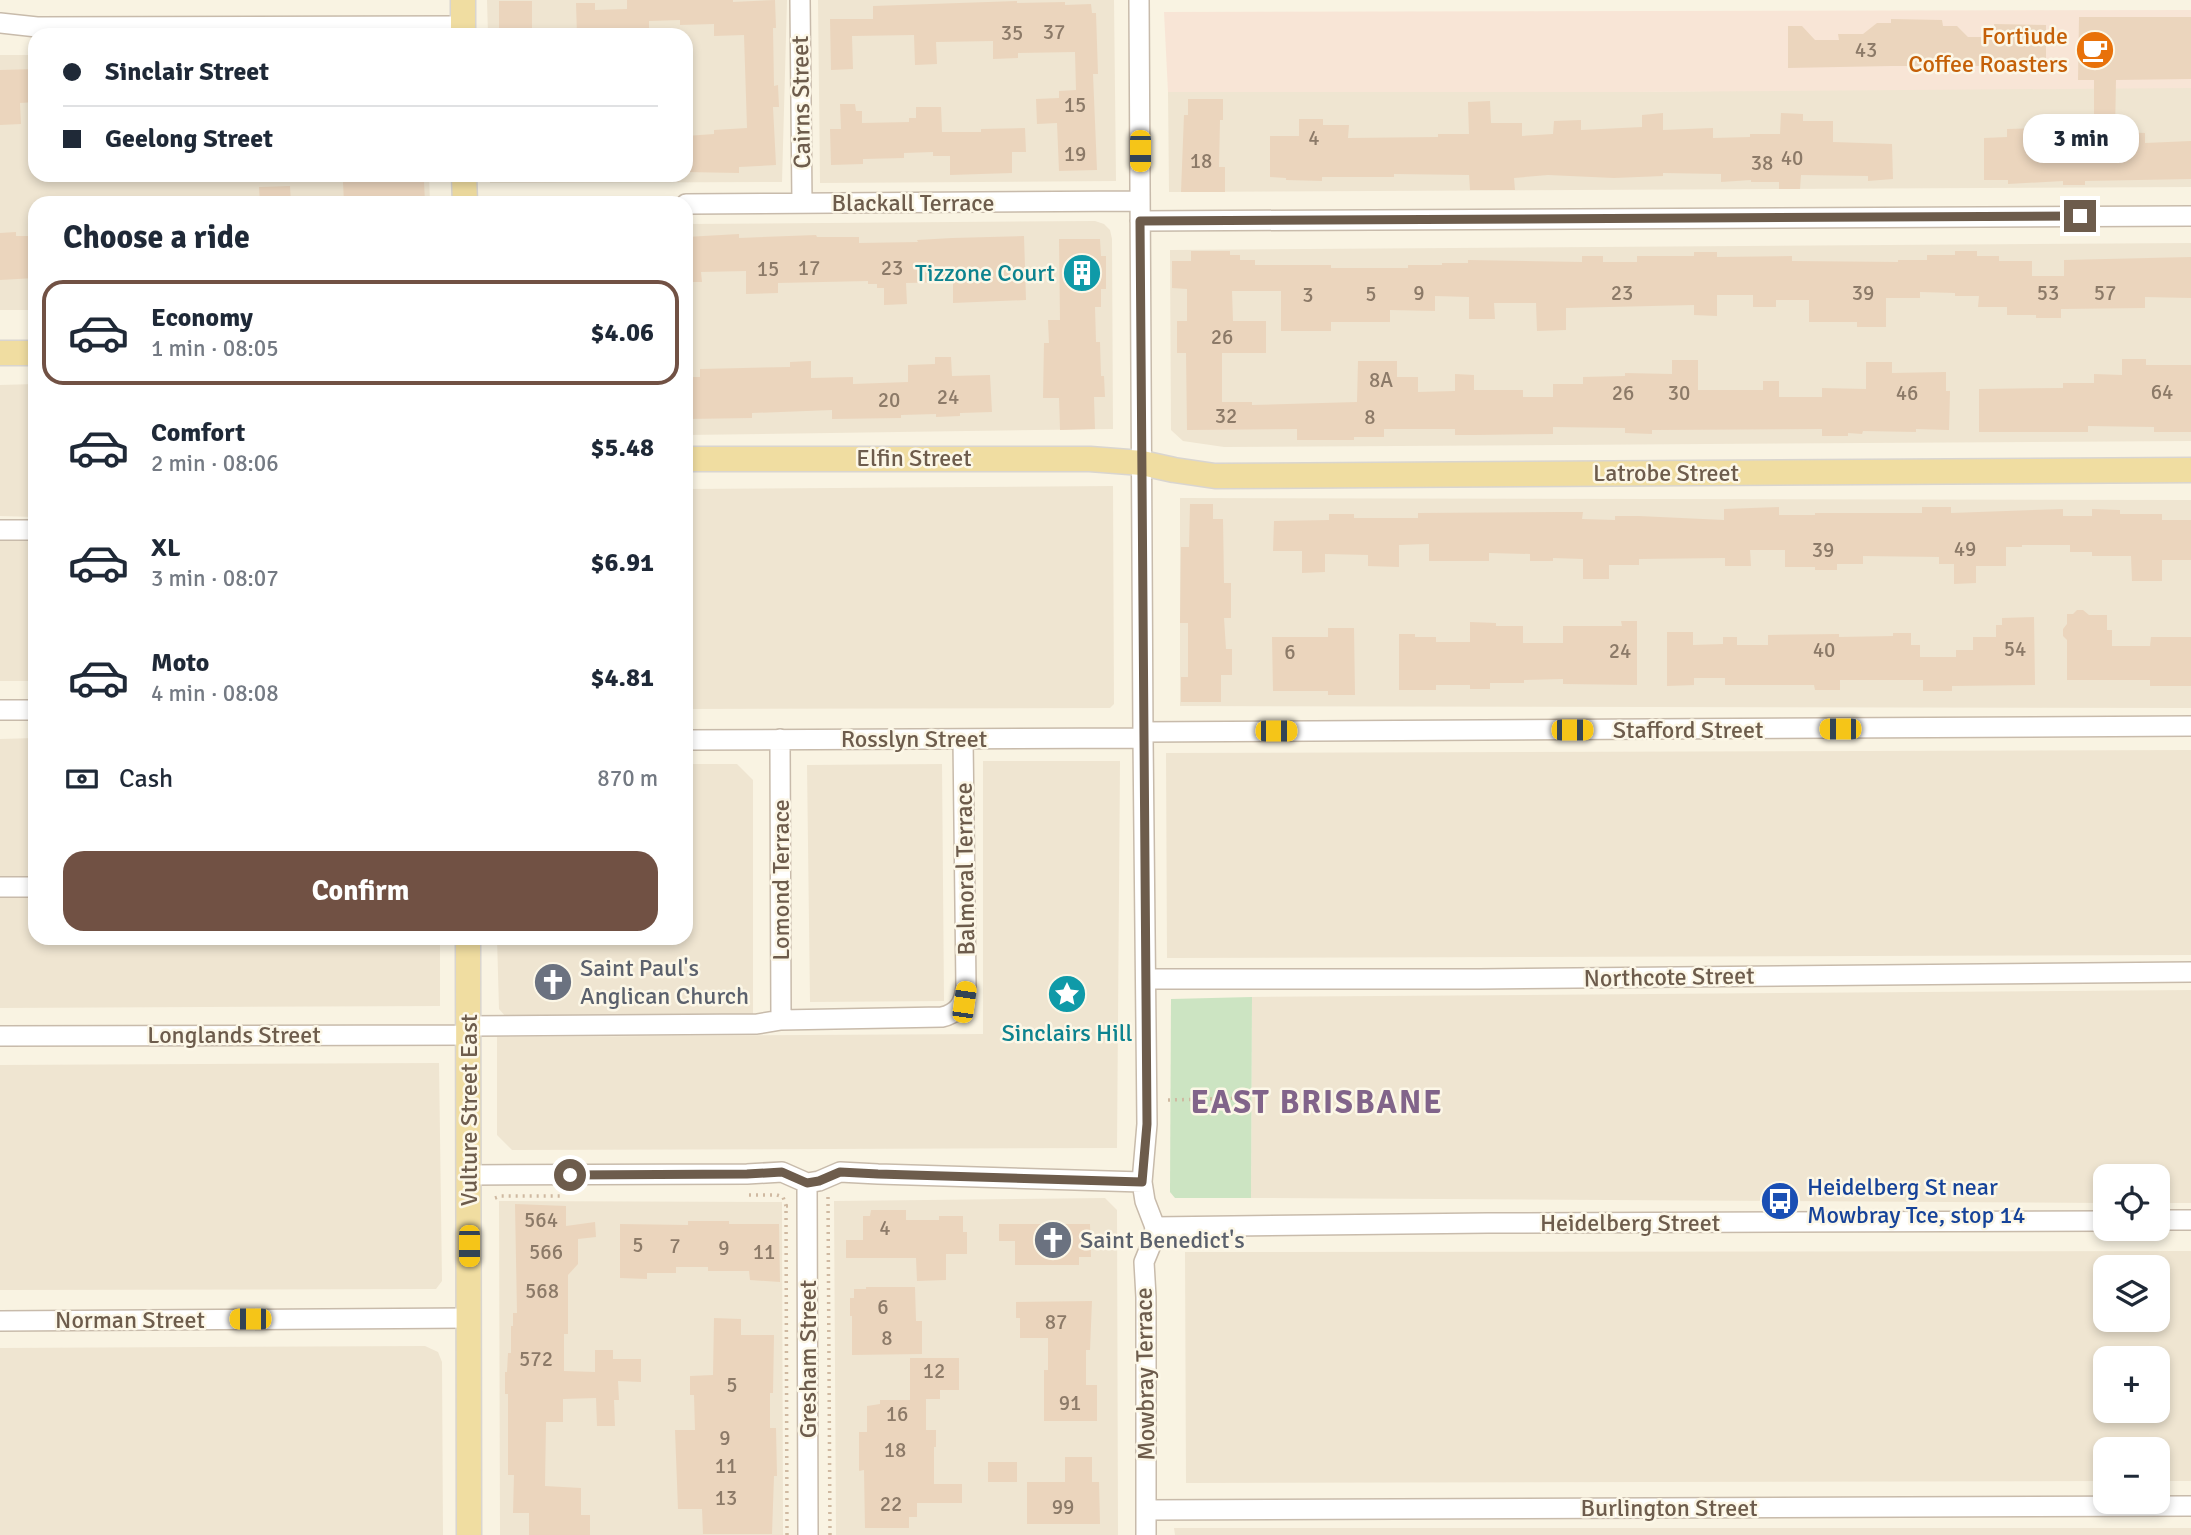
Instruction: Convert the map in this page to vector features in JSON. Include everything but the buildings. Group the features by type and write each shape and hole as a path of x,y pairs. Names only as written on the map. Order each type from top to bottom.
{"main road":[{"path":"463,0 463,28"},
{"path":"0,353 28,353"},
{"name":"Elfin Street","path":"693,459 1090,458 1142,463"},
{"name":"Latrobe Street","path":"1142,463 1215,475 2191,470"},
{"name":"Vulture Street East","path":"468,945 469,1535"}],"street":[{"name":"Cairns Street","path":"800,0 802,203"},
{"path":"1139,0 1147,1124 1142,1182 1145,1200 1155,1227"},
{"path":"0,23 37,27 179,28"},
{"name":"Blackall Terrace","path":"693,204 1140,201"},
{"path":"1140,221 2191,216"},
{"path":"0,530 28,530"},
{"path":"0,710 28,710"},
{"name":"Stafford Street","path":"1143,735 2191,726"},
{"name":"Rosslyn Street","path":"693,740 1143,735"},
{"name":"Lomond Terrace","path":"780,739 781,1020"},
{"name":"Balmoral Terrace","path":"469,1030 942,1017 957,1011 964,1002 966,987 963,739"},
{"path":"0,887 28,887"},
{"name":"Northcote Street","path":"1146,979 1479,979 2191,972"},
{"name":"Longlands Street","path":"0,1036 469,1030"},
{"path":"469,1175 747,1174 775,1171 807,1183 850,1171 1142,1182"},
{"name":"Gresham Street","path":"807,1183 808,1535"},
{"path":"2170,1220 2191,1220"},
{"name":"Heidelberg Street","path":"1155,1227 2093,1221"},
{"name":"Mowbray Terrace","path":"1146,1535 1144,1269 1145,1255 1153,1240 1155,1227"},
{"name":"Norman Street","path":"0,1321 469,1318"},
{"name":"Burlington Street","path":"1146,1510 2191,1506"}],"path":[{"path":"1168,1100 1245,1098"},
{"path":"749,1195 783,1197 786,1206 787,1535"},
{"path":"828,1195 830,1535"},
{"path":"495,1198 570,1196"},
{"path":"786,1206 793,1206"}],"shaded area":[{"path":"487,0 787,0 782,182 490,183 693,182 693,28 488,28"},
{"path":"818,0 1114,0 1116,181 820,183"},
{"path":"2191,10 2191,88 1632,92 1168,92 1164,12"},
{"path":"0,55 28,55 28,182 429,182 430,196 28,196 28,310 0,310"},
{"path":"2191,88 2191,187 1169,192 1168,92 1632,92"},
{"path":"1095,221 1104,224 1110,230 1112,239 1113,429 693,435 693,224"},
{"path":"2191,243 2191,441 1224,447 1183,441 1171,430 1170,250"},
{"path":"28,384 28,517 0,516 0,385"},
{"path":"1113,486 1114,704 1110,708 693,709 693,489"},
{"path":"1180,498 2191,500 2191,708 1180,706"},
{"path":"0,540 28,540 28,681 0,681"},
{"path":"28,738 28,879 0,879 0,739"},
{"path":"2191,750 2191,955 1167,958 1166,753"},
{"path":"983,761 1120,761 1117,1148 512,1150 497,1135 497,1037 983,1034"},
{"path":"693,764 737,764 753,780 753,1015 506,1017 499,1009 497,945 693,945"},
{"path":"942,764 944,1001 810,1002 807,765"},
{"path":"28,894 28,945 440,945 440,1006 0,1008 0,895"},
{"path":"2191,990 2191,1203 2170,1203 2170,1164 2093,1164 2093,1203 1251,1198 1252,997"},
{"path":"439,1063 442,1281 436,1289 0,1290 0,1065"},
{"path":"1105,1198 1117,1210 1118,1535 836,1535 834,1201"},
{"path":"499,1201 782,1202 783,1535 500,1535"},
{"path":"2191,1251 2191,1481 2170,1481 2170,1437 2093,1437 2093,1481 1186,1483 1185,1252"},
{"path":"425,1346 438,1352 442,1362 443,1535 0,1535 0,1348"},
{"path":"1174,1528 2191,1528 2191,1535 1175,1535"}],"green space":[{"path":"1252,997 1251,1198 1175,1198 1170,1192 1171,999"}],"place":[{"name":"Fortiude Coffee Roasters","path":"2095,50"},
{"name":"Tizzone Court","path":"1082,273"},
{"name":"Saint Paul's Anglican Church","path":"553,982"},
{"name":"Sinclairs Hill","path":"1067,994"},
{"name":"Heidelberg St near Mowbray Tce, stop 14","path":"1780,1201"},
{"name":"Saint Benedict's","path":"1053,1240"}],"district":[{"name":"EAST BRISBANE","path":"1317,1102"}],"route":[{"path":"570,1175 747,1174 775,1171 788,1174 802,1182 813,1183 833,1174 850,1171 1142,1182 1147,1124 1140,221 2080,216"}]}
